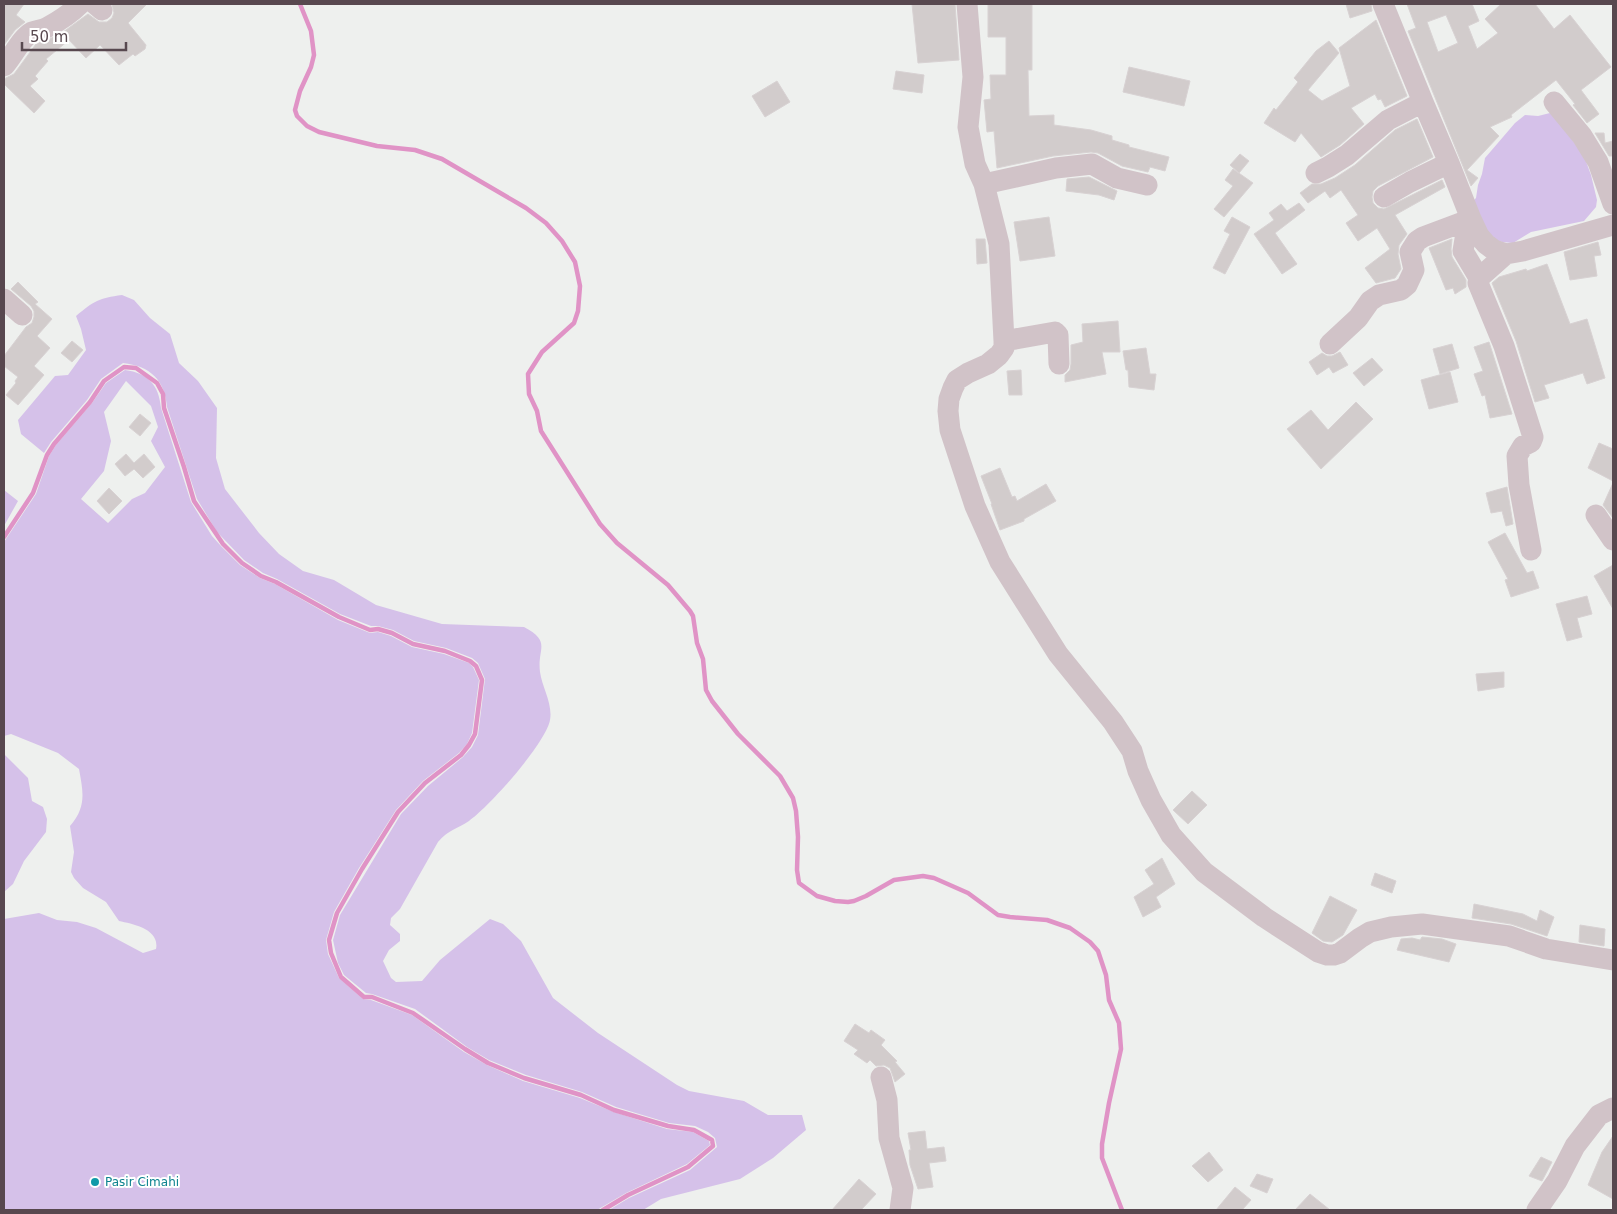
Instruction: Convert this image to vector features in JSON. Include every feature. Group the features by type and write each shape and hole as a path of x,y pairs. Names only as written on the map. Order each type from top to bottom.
{"street":[{"path":"4,66 32,32 47,27 52,13 72,12 80,4"},
{"path":"967,4 972,77 968,127 975,164 984,184 998,244 1004,348 988,364 957,380 952,388 949,399 950,430 975,506 1005,571 1058,654 1113,722 1132,751 1138,771 1151,800 1171,835 1204,872 1264,917 1318,952 1327,955 1340,953 1370,932 1391,927 1422,924 1509,936 1546,949 1613,960"},
{"path":"1383,4 1473,225 1486,244 1494,250 1506,254 1523,251 1613,225"},
{"path":"1316,172 1347,155 1388,120 1423,102"},
{"path":"1554,102 1582,136 1594,156 1613,204"},
{"path":"1384,196 1449,163"},
{"path":"984,184 1056,168 1092,164 1117,178 1147,184"},
{"path":"1473,225 1465,239 1463,251 1478,278 1478,283 1504,346 1533,437 1532,442 1523,446 1517,456 1519,485 1531,550"},
{"path":"1330,344 1358,318 1370,301 1379,296 1401,290 1407,285 1414,270 1410,252 1416,241 1473,225"},
{"path":"1478,278 1506,254"},
{"path":"4,299 22,315"},
{"path":"1004,340 1055,332 1058,335 1059,364"},
{"path":"1596,515 1613,540"},
{"path":"881,1077 886,1100 889,1138 902,1188 900,1210"},
{"path":"1546,1206 1575,1146 1599,1115 1613,1108"}],"shaded area":[{"path":"1550,113 1560,123 1584,156 1597,200 1596,207 1584,221 1531,232 1513,243 1492,239 1471,203 1476,198 1485,158 1515,123 1525,115 1538,116"},
{"path":"122,295 134,300 150,318 170,334 179,363 198,381 217,408 216,458 225,489 259,533 279,554 303,571 334,580 376,605 442,624 524,627 533,632 541,642 540,672 551,714 546,730 516,774 490,803 469,821 449,832 438,842 400,909 391,918 390,925 400,934 400,941 389,950 383,961 391,978 396,982 422,981 440,960 490,919 503,924 521,941 553,998 598,1033 677,1085 689,1091 744,1101 768,1115 802,1115 806,1130 773,1158 740,1179 661,1199 643,1210 609,1210 629,1198 690,1170 717,1147 715,1138 708,1132 695,1126 669,1123 616,1107 582,1092 526,1075 489,1060 467,1047 415,1009 366,993 344,975 338,963 333,940 340,915 401,814 428,786 463,757 472,747 478,735 485,679 478,663 472,658 446,648 414,641 393,630 371,626 340,614 263,573 244,560 217,532 197,499 163,389 154,376 141,367 123,363 101,379 87,400 44,453 21,434 18,420 55,376 68,375 86,350 76,316 97,301"},
{"path":"125,370 146,377 155,387 191,502 212,536 240,565 260,578 275,584 338,620 370,633 378,632 391,636 412,647 444,654 469,663 479,680 472,733 467,744 459,753 423,781 396,810 334,912 326,940 328,954 339,978 363,999 371,1000 412,1015 464,1052 487,1065 523,1081 580,1098 614,1112 667,1129 693,1132 709,1141 710,1145 687,1164 626,1193 597,1210 4,1210 4,919 39,913 57,920 77,922 96,928 143,953 156,949 156,942 150,932 138,926 119,921 106,902 83,888 71,872 74,852 70,826 79,812 82,799 79,769 58,753 11,734 4,736 4,542 36,494 49,456 56,445 92,403 106,383","holes":["126,381 151,406 158,427 151,441 165,467 145,493 132,499 108,523 81,499 104,471 111,441 104,412"]},
{"path":"4,490 18,501 4,526"},
{"path":"4,754 28,778 32,801 43,807 47,819 46,832 24,861 13,884 4,892"}],"building":[{"path":"4,4 24,4 16,15 25,22 15,30 4,45"},
{"path":"112,4 147,4 128,23 146,45 145,49 135,56 133,54 119,65 100,45 86,58 69,40 46,59 48,61 35,76 38,79 30,86 45,101 34,113 4,84 4,79 14,74 36,44 59,35 88,14 99,22 107,22 114,13"},
{"path":"912,4 955,4 959,60 918,63"},
{"path":"988,4 1032,4 1032,70 1028,70 1029,116 1054,115 1054,125 1091,130 1112,136 1112,140 1129,145 1129,147 1169,157 1165,171 1150,167 1148,172 1122,166 1098,153 1091,152 1053,156 997,168 994,131 987,132 984,100 991,99 990,75 1006,75 1006,37 988,37"},
{"path":"1346,4 1371,4 1372,11 1350,18"},
{"path":"1407,4 1472,4 1479,21 1468,26 1477,49 1498,33 1485,19 1501,4 1535,4 1554,29 1570,15 1611,67 1581,90 1599,114 1587,123 1556,80 1511,115 1512,117 1490,127 1499,136 1467,170 1478,178 1471,186 1408,31 1416,28","holes":["1446,15 1458,43 1438,52 1427,22"]},
{"path":"1376,20 1407,96 1385,107 1381,99 1378,100 1375,94 1351,108 1364,124 1340,145 1321,157 1301,133 1295,142 1264,123 1274,108 1276,110 1298,82 1294,78 1316,51 1329,41 1339,53 1308,90 1322,101 1350,86 1339,48"},
{"path":"1129,67 1190,81 1184,106 1123,92"},
{"path":"896,71 924,75 922,93 893,89"},
{"path":"777,81 790,102 765,117 752,96"},
{"path":"1417,119 1433,157 1378,186 1373,191 1373,203 1378,208 1384,209 1442,180 1445,187 1395,215 1407,234 1399,245 1398,254 1401,269 1395,278 1376,283 1365,268 1390,249 1377,228 1358,241 1346,223 1358,215 1341,190 1330,198 1325,191 1308,203 1300,193 1312,184 1321,184 1335,178 1355,165 1395,130"},
{"path":"1595,133 1604,133 1605,143 1613,141 1613,156 1609,156"},
{"path":"1240,154 1249,161 1239,173 1230,165"},
{"path":"1233,169 1253,183 1224,217 1214,209 1233,186 1225,180"},
{"path":"1089,177 1117,191 1114,200 1099,195 1066,191 1067,179"},
{"path":"1299,203 1305,210 1275,233 1297,264 1282,274 1254,234 1274,220 1269,213 1281,204 1287,211"},
{"path":"1049,217 1055,256 1020,261 1014,222"},
{"path":"1232,217 1250,227 1225,274 1213,268 1230,234 1224,231"},
{"path":"976,239 985,239 987,263 977,264"},
{"path":"1452,239 1452,257 1466,280 1466,287 1455,294 1453,288 1446,290 1429,248"},
{"path":"1598,242 1601,255 1594,256 1597,276 1570,280 1564,252"},
{"path":"1547,264 1570,324 1587,319 1605,378 1587,384 1583,373 1544,385 1549,398 1535,402 1516,341 1492,283 1499,277 1526,269 1527,271"},
{"path":"18,282 38,302 35,304 52,319 37,336 50,348 34,366 44,375 18,405 6,395 16,383 15,381 18,377 4,366 4,356 26,327 32,323 34,311 31,306 11,289"},
{"path":"1118,321 1120,352 1102,352 1106,374 1065,382 1065,375 1070,370 1071,364 1071,345 1083,342 1082,324"},
{"path":"72,341 83,350 72,362 61,353"},
{"path":"1489,342 1512,414 1490,418 1485,395 1482,396 1474,374 1483,371 1474,347"},
{"path":"1452,344 1459,368 1440,374 1433,349"},
{"path":"1146,348 1150,374 1156,374 1154,390 1129,387 1128,370 1126,370 1123,351"},
{"path":"1340,352 1348,365 1333,373 1329,367 1317,375 1309,362 1322,353 1332,356"},
{"path":"1372,358 1383,370 1364,386 1353,373"},
{"path":"1021,370 1022,395 1009,395 1007,371"},
{"path":"1450,372 1458,402 1429,409 1421,380"},
{"path":"1356,402 1373,419 1321,469 1287,429 1311,410 1328,430"},
{"path":"140,414 151,423 140,436 129,427"},
{"path":"1599,443 1613,449 1613,481 1588,468"},
{"path":"126,454 134,463 144,454 155,467 143,478 134,469 125,476 115,464"},
{"path":"1000,468 1012,497 1015,496 1017,501 1046,484 1056,501 1024,519 1024,521 1000,530 981,476"},
{"path":"1613,483 1613,518 1603,505"},
{"path":"1507,487 1513,524 1506,526 1502,511 1491,513 1486,493"},
{"path":"109,488 122,501 109,514 97,501"},
{"path":"1505,533 1527,573 1533,571 1539,588 1511,597 1505,580 1508,579 1488,542"},
{"path":"1613,565 1613,609 1594,576"},
{"path":"1587,596 1592,614 1577,618 1582,637 1567,641 1556,604"},
{"path":"1504,672 1504,687 1478,691 1476,674"},
{"path":"1192,791 1207,805 1188,824 1173,810"},
{"path":"1162,858 1175,884 1156,897 1161,907 1143,917 1134,897 1154,884 1145,870"},
{"path":"1375,873 1396,881 1392,893 1371,885"},
{"path":"1330,896 1357,910 1343,935 1332,942 1323,941 1312,933"},
{"path":"1474,904 1523,914 1537,921 1540,910 1554,917 1547,936 1511,924 1472,918"},
{"path":"1580,925 1605,929 1604,946 1579,942"},
{"path":"1422,937 1442,939 1456,944 1449,962 1397,950 1401,939 1412,938 1420,940"},
{"path":"855,1024 869,1033 871,1030 885,1040 881,1045 897,1061 895,1062 905,1074 895,1082 890,1068 884,1065 876,1066 870,1060 867,1063 854,1054 858,1050 844,1041"},
{"path":"925,1131 927,1149 944,1147 946,1161 929,1163 933,1187 918,1189 910,1165 909,1150 911,1150 908,1133"},
{"path":"1613,1136 1613,1199 1588,1185 1602,1152"},
{"path":"1209,1152 1223,1170 1208,1182 1192,1166"},
{"path":"1541,1157 1552,1162 1542,1181 1529,1176"},
{"path":"1257,1174 1273,1179 1267,1193 1250,1186"},
{"path":"859,1179 876,1194 861,1210 832,1210"},
{"path":"1235,1187 1251,1200 1242,1210 1216,1210"},
{"path":"1310,1194 1330,1210 1295,1210"}],"waterway":[{"path":"300,4 311,31 314,55 295,110 297,116 307,126 319,132 377,146 415,150 442,159 526,208 546,223 562,241 575,262 580,286 578,311 574,323 542,352 528,374 529,394 537,411 541,431 600,524 617,543 668,585 693,616 697,643 703,659 706,690 712,701 738,734 780,776 793,798 798,837 797,870 799,883 817,896 848,902 866,896 894,880 923,876 934,878 968,893 998,915 1047,920 1070,928 1090,942 1098,951 1106,975 1109,1000 1119,1023 1121,1049 1109,1103 1102,1144 1102,1158 1122,1210"},
{"path":"4,537 33,493 47,455 54,444 90,402 104,381 124,367 136,368 157,383 163,394 164,408 194,501 223,544 242,563 261,576 276,582 339,617 370,630 378,629 392,633 413,644 445,651 470,661 476,666 482,680 475,734 461,755 425,783 398,812 337,913 329,940 331,953 341,977 364,997 372,997 413,1013 488,1063 524,1078 581,1095 614,1110 668,1126 694,1130 712,1140 713,1146 688,1167 628,1195 603,1210"}],"place":[{"name":"Pasir Cimahi","path":"95,1182"}]}
